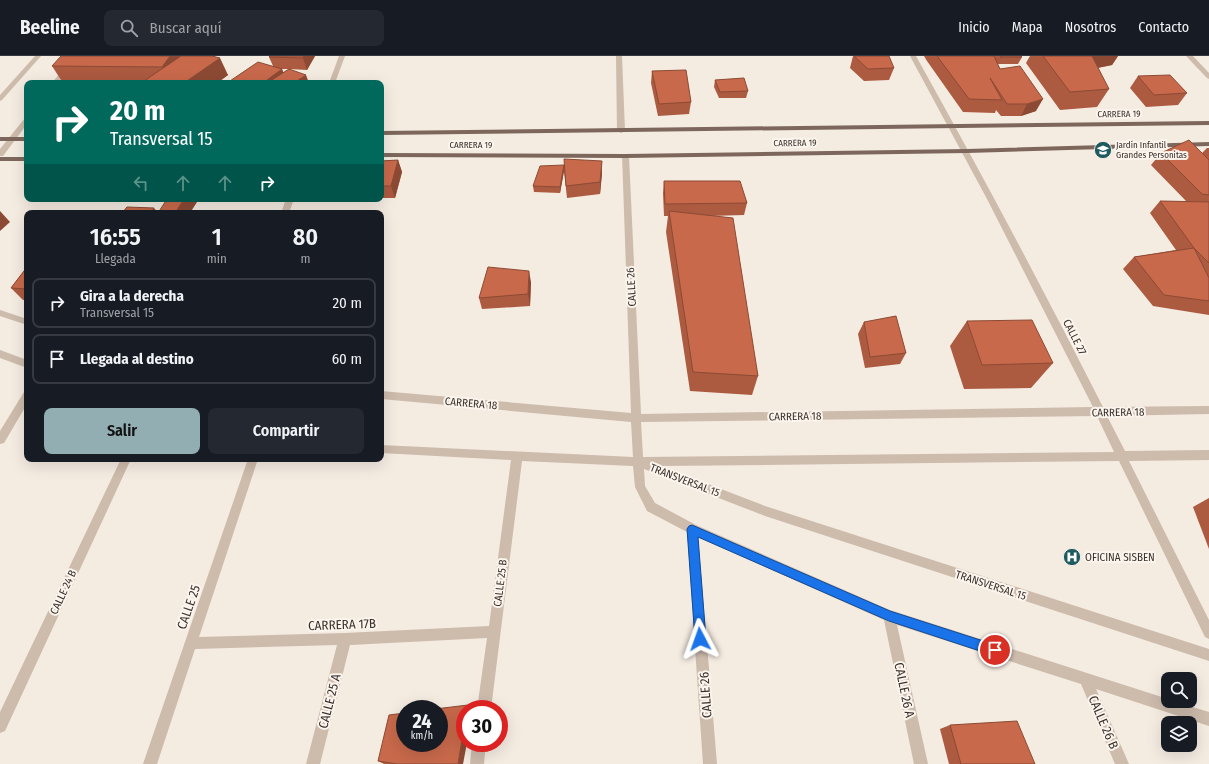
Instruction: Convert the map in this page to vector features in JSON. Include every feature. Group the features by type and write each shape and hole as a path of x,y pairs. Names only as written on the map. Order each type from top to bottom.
{"main road":[{"name":"CARRERA 19","path":"384,133 1209,123"},
{"path":"0,139 24,139"},
{"name":"CARRERA 19","path":"384,155 625,156 967,151 1209,144"},
{"path":"0,159 24,159"}],"street":[{"path":"0,99 38,56"},
{"path":"57,80 76,56"},
{"path":"333,80 342,56"},
{"path":"619,56 621,131"},
{"name":"CALLE 27","path":"914,56 967,151 1123,457 1209,633"},
{"path":"1189,56 1209,77"},
{"path":"0,154 24,123"},
{"name":"CALLE 26","path":"625,156 638,462"},
{"path":"0,313 24,321"},
{"path":"0,354 24,363"},
{"name":"CARRERA 18","path":"384,395 637,418 1209,410"},
{"path":"0,440 24,400"},
{"path":"384,449 638,462 1209,455"},
{"name":"CALLE 25 B","path":"485,700 517,457"},
{"name":"CALLE 24 B","path":"0,726 125,462"},
{"name":"CALLE 25","path":"150,764 252,462"},
{"name":"TRANSVERSAL 15","path":"1209,655 765,511 638,462 640,487 651,507 692,529 889,616 1209,719"},
{"name":"CALLE 26","path":"692,529 710,764"},
{"name":"CALLE 26 A","path":"889,616 921,764"},
{"name":"CARRERA 17B","path":"191,643 345,639 494,632"},
{"name":"CALLE 25 A","path":"313,764 345,639"},
{"name":"CALLE 26 B","path":"1086,680 1122,764"},
{"path":"477,764 479,752"}],"building":[{"path":"61,56 170,56 162,67 52,66"},
{"path":"181,56 212,56 220,58 188,80 145,80"},
{"path":"304,56 303,58 269,57"},
{"path":"854,56 889,56 894,68 868,69"},
{"path":"937,56 994,56 1000,69 1020,66 1043,99 1027,104 1007,104 990,78 1002,100 969,99"},
{"path":"1021,56 1022,57 1000,57"},
{"path":"1043,56 1092,56 1109,89 1070,92"},
{"path":"258,62 282,69 267,80 231,80"},
{"path":"289,69 306,75 298,80 272,80"},
{"path":"686,70 691,102 659,104 652,71"},
{"path":"1170,75 1187,93 1154,95 1138,76"},
{"path":"744,78 748,91 720,92 715,80"},
{"path":"1189,140 1209,160 1209,195 1202,194 1161,153"},
{"path":"564,159 602,161 600,182 566,186"},
{"path":"398,160 391,186 384,186 384,161"},
{"path":"564,165 560,187 533,186 540,166"},
{"path":"664,181 740,181 747,203 665,204"},
{"path":"1160,201 1209,202 1209,263 1194,248"},
{"path":"165,202 182,202 177,210 160,210"},
{"path":"127,207 154,208 153,210 124,210"},
{"path":"669,211 733,218 758,376 693,372"},
{"path":"1194,248 1209,278 1209,301 1164,295 1134,257"},
{"path":"488,267 529,271 528,294 479,298"},
{"path":"24,271 24,289 11,288"},
{"path":"896,316 906,353 870,357 864,322"},
{"path":"1032,320 1053,363 982,365 967,321"},
{"path":"456,706 456,752 460,752 458,764 397,764 378,761 389,715 396,714 396,752 448,752 448,707"},
{"path":"1017,721 1035,764 961,764 950,725"}],"place":[{"name":"Jardín Infantil Grandes Personitas","path":"1103,150"},
{"name":"OFICINA SISBEN","path":"1072,557"}],"route":[{"path":"700,639 692,529 889,616 995,650"}]}
